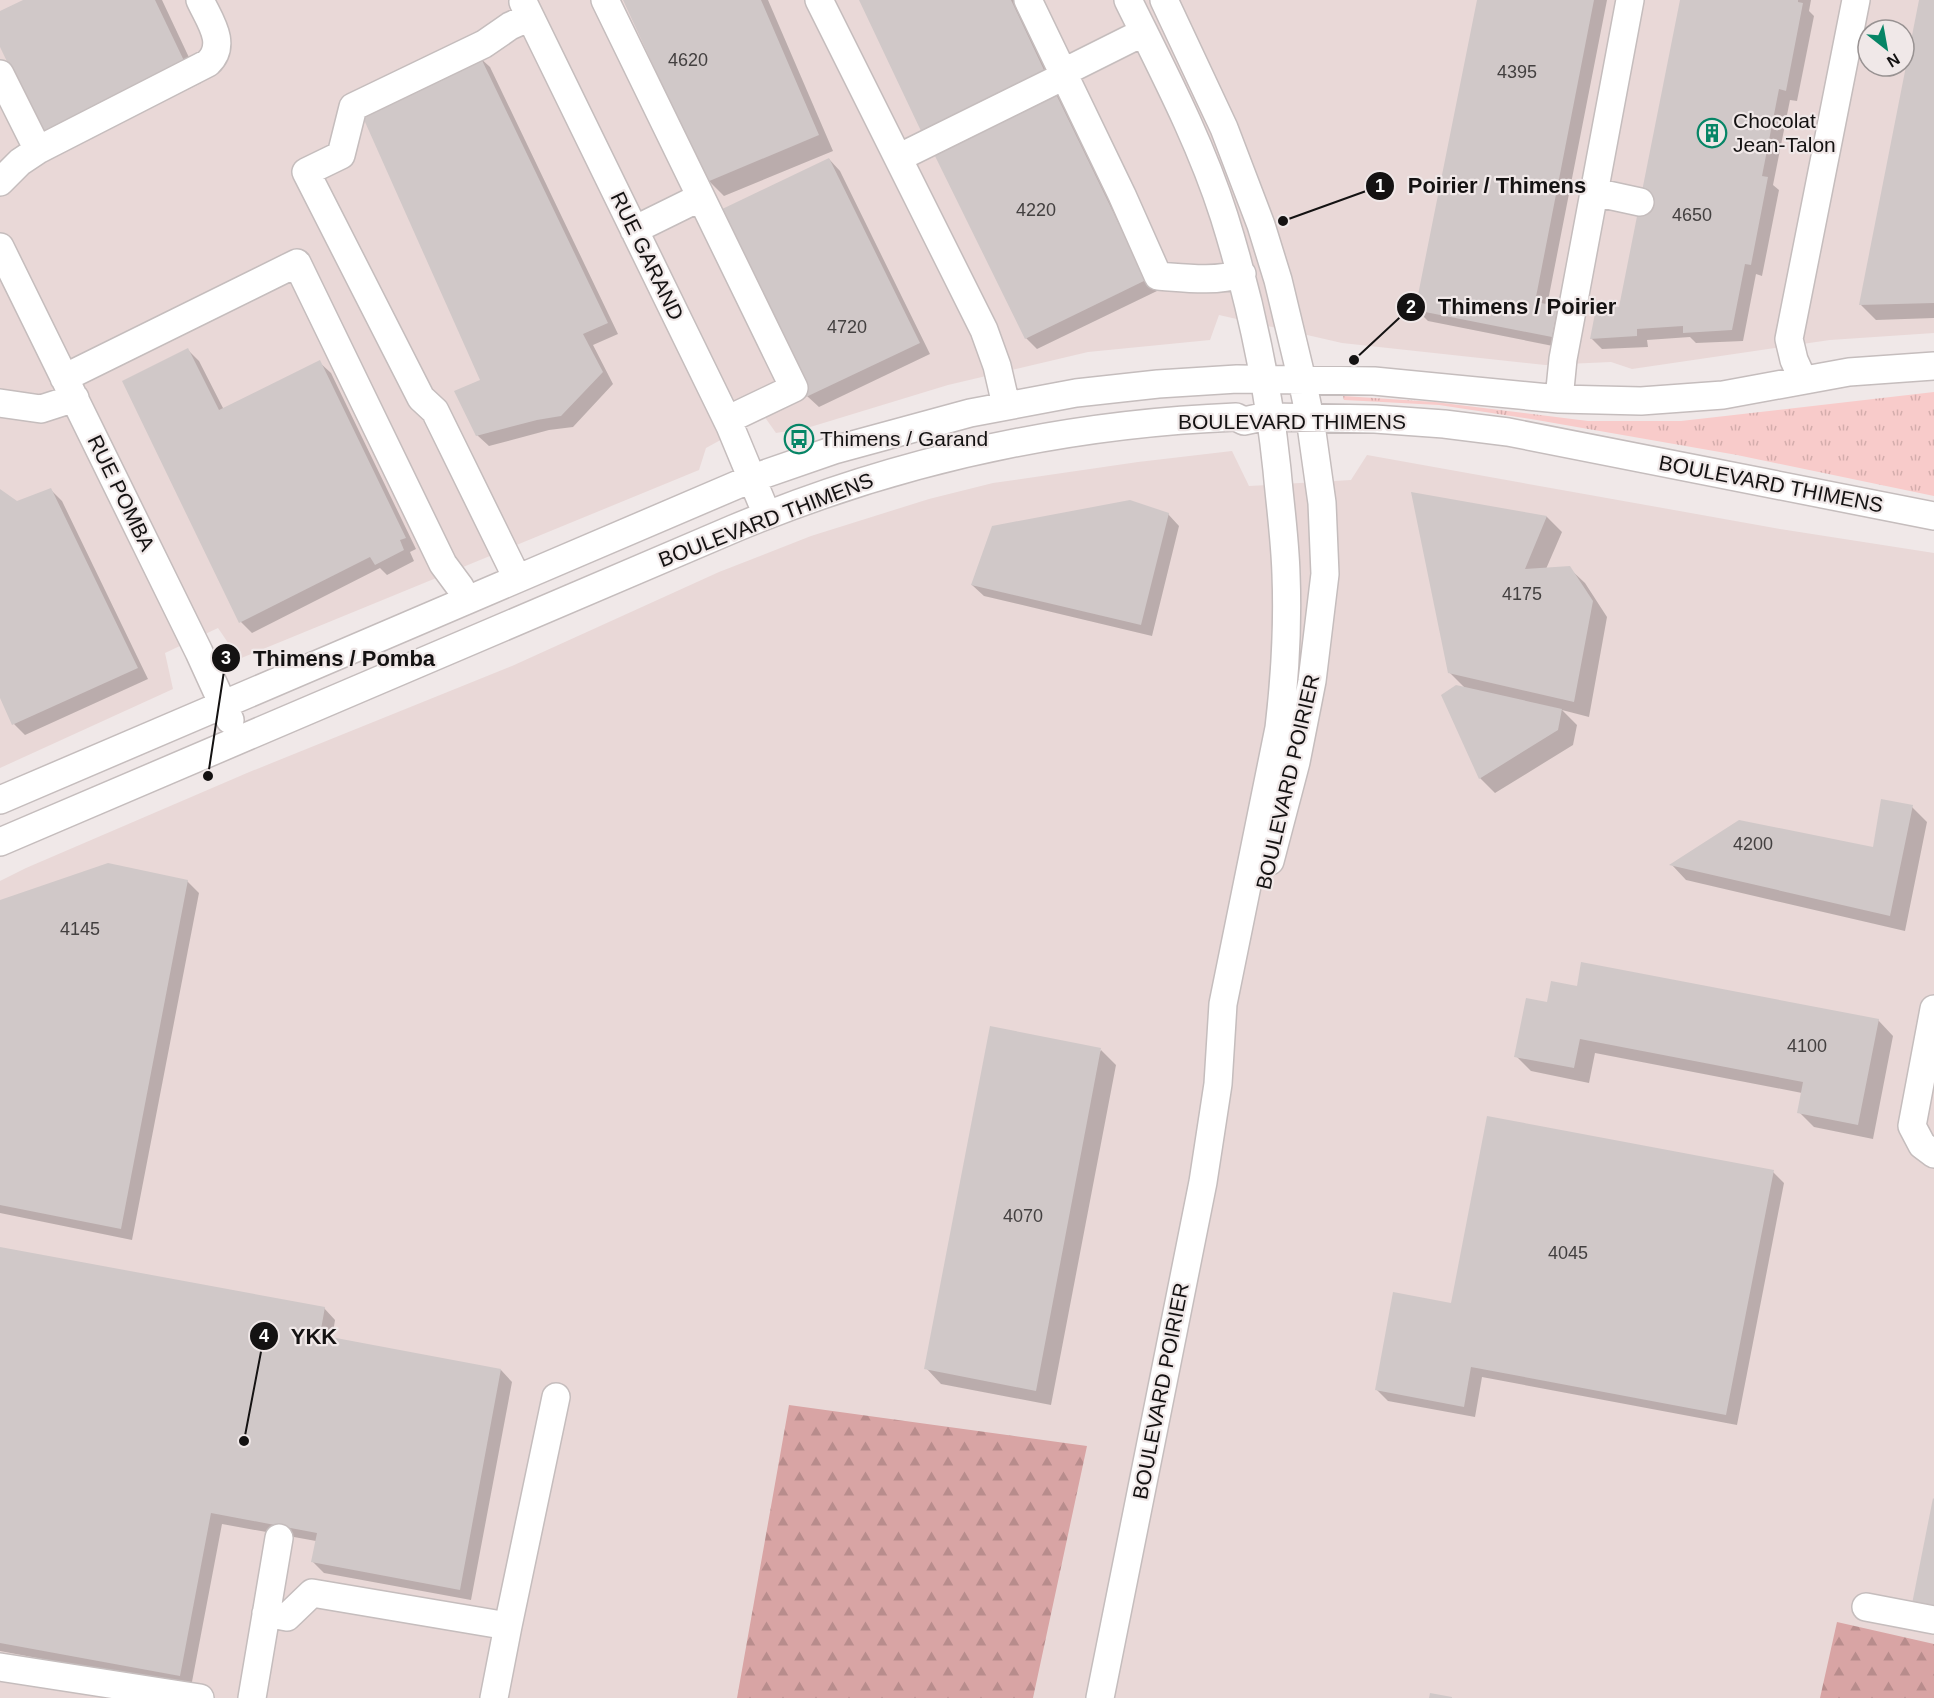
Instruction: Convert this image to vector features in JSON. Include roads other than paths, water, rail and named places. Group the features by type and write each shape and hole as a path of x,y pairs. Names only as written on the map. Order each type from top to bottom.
{"street":[{"path":"0,182 20,162 38,150 208,63 214,55 218,41 200,0"},
{"path":"605,0 794,388 728,420"},
{"path":"819,0 984,330 997,366 1005,405"},
{"path":"1028,0 1122,195 1158,276 1210,279 1242,274"},
{"name":"BOULEVARD POIRIER","path":"1100,1698 1198,1208 1218,1084 1223,1004 1270,776 1283,688 1286,643 1286,574 1270,417 1255,327 1242,274 1196,144 1128,0"},
{"name":"BOULEVARD POIRIER","path":"1164,0 1224,128 1259,220 1278,280 1310,418 1322,503 1325,574 1312,681 1299,752 1263,886 1241,1004 1218,1084"},
{"path":"1559,399 1563,359 1630,0"},
{"path":"1803,380 1794,360 1789,339 1856,0"},
{"path":"517,578 435,411 421,398 306,172 341,155 353,107 484,44 510,26 526,8"},
{"name":"RUE GARAND","path":"526,8 728,420 767,515"},
{"path":"898,158 1054,81 1064,72 1144,32"},
{"path":"0,74 38,150"},
{"path":"1594,192 1640,202"},
{"path":"634,230 701,197"},
{"name":"RUE POMBA","path":"0,247 223,704 238,741"},
{"path":"0,403 41,409 69,388 297,263 443,564 460,587 466,600"},
{"name":"BOULEVARD THIMENS","path":"3,790 223,704 753,478 863,441 1005,405 1076,393 1147,385 1264,379 1405,382 1559,399 1670,400 1723,395 1880,369 1934,366"},
{"name":"BOULEVARD THIMENS","path":"0,842 767,515 827,492 976,451 1085,431 1236,417 1244,421 1270,417 1409,421 1508,432 1934,516"},
{"path":"1934,1009 1912,1126 1922,1145 1934,1154"},
{"path":"494,1698 556,1397"},
{"path":"252,1698 279,1538"},
{"path":"266,1613 287,1617 312,1593 508,1626"},
{"path":"1866,1607 1934,1620"},
{"path":"0,1667 113,1691 200,1698"}],"place":[{"name":"Chocolat Jean-Talon","path":"1712,133"},
{"name":"Poirier / Thimens","path":"1283,221"},
{"name":"Thimens / Poirier","path":"1354,360"},
{"name":"Thimens / Garand","path":"799,439"},
{"name":"Thimens / Pomba","path":"208,776"},
{"name":"YKK","path":"244,1441"}]}
